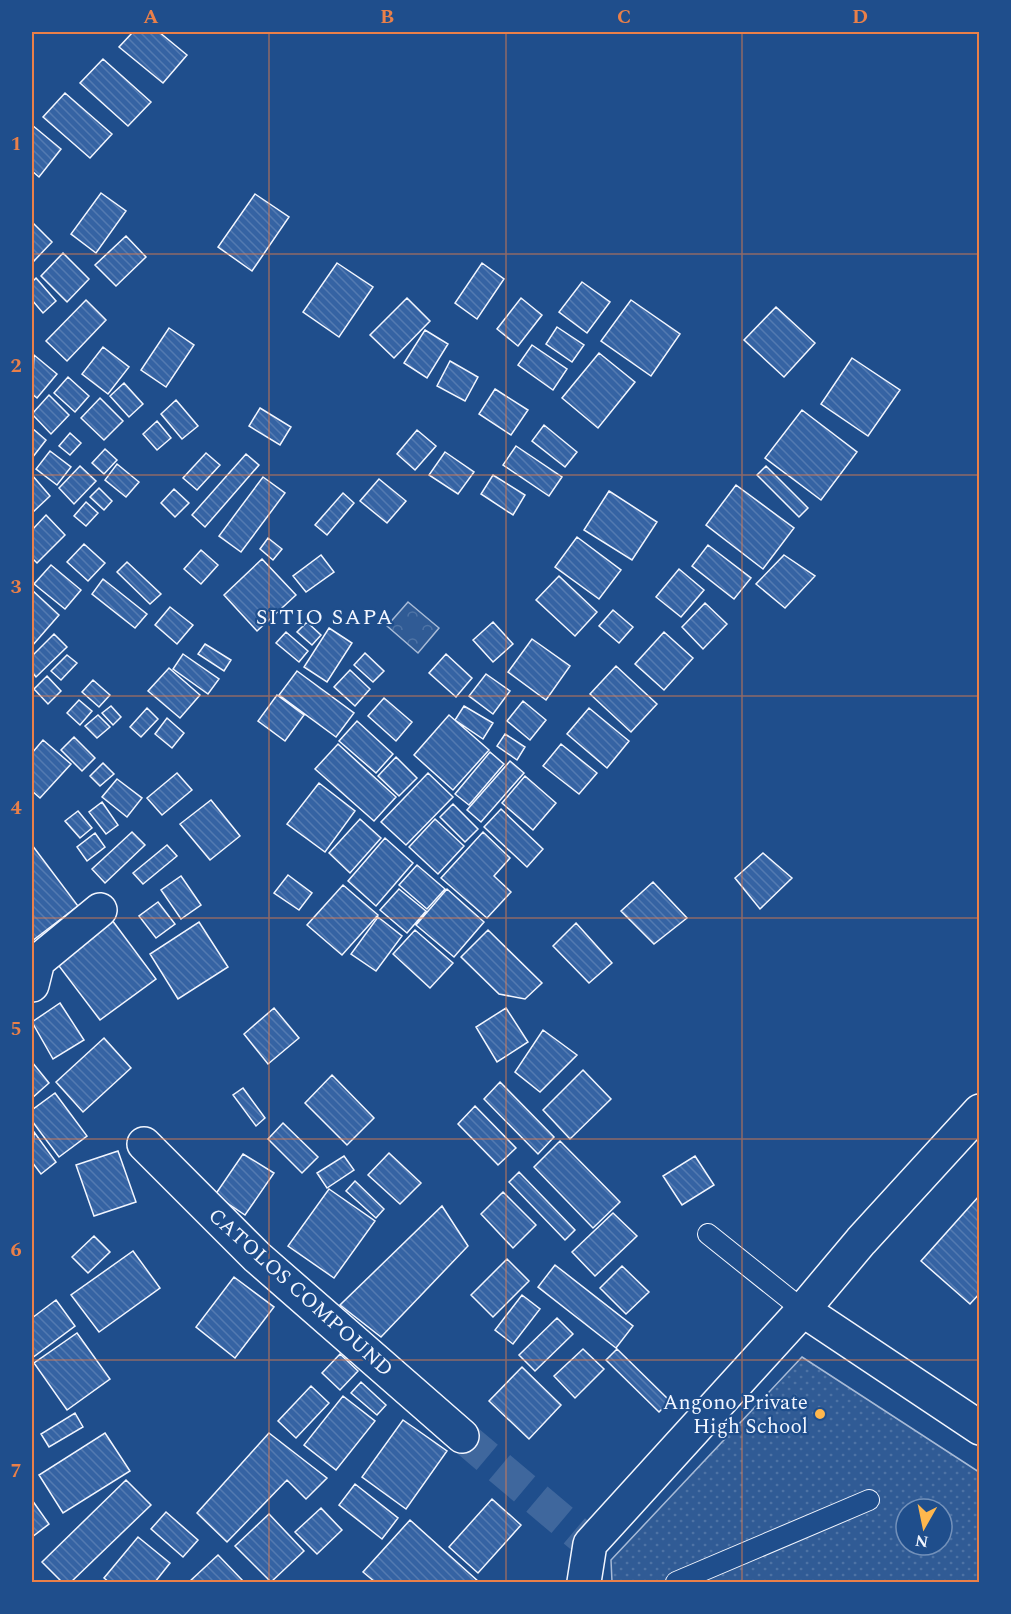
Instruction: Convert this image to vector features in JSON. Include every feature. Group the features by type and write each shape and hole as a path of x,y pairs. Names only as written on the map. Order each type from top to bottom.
{"street":[{"path":"32,985 38,961 100,910"},
{"path":"584,1582 590,1544 980,1111"},
{"name":"CATOLOS COMPOUND","path":"144,1144 257,1257 462,1436"},
{"path":"803,1310 980,1428"}],"lane":[{"path":"708,1234 803,1310"},
{"path":"676,1582 869,1500"}],"green space":[{"path":"408,602 439,628 418,653 387,626"},
{"name":"Angono Private High School","path":"802,1357 979,1472 979,1582 612,1582 611,1560"}],"building":[{"path":"133,32 159,32 187,55 163,83 119,47"},
{"path":"103,59 151,102 128,126 80,83"},
{"path":"65,93 112,134 90,158 43,117"},
{"path":"32,125 61,149 39,177 32,171"},
{"path":"101,193 126,211 96,253 71,234"},
{"path":"255,194 289,217 252,271 218,247"},
{"path":"32,222 52,242 32,263"},
{"path":"126,236 146,257 116,286 95,265"},
{"path":"63,253 89,279 67,302 41,276"},
{"path":"337,263 373,287 339,337 303,312"},
{"path":"482,263 504,279 477,319 455,303"},
{"path":"36,278 56,301 43,313 32,300 32,282"},
{"path":"582,282 610,302 587,333 559,312"},
{"path":"407,298 430,321 394,358 370,335"},
{"path":"521,298 542,315 518,346 497,329"},
{"path":"86,300 106,320 67,361 46,341"},
{"path":"631,300 680,334 651,376 601,341"},
{"path":"776,307 815,343 784,377 744,340"},
{"path":"557,327 584,345 572,362 546,344"},
{"path":"169,328 194,345 166,387 141,370"},
{"path":"425,330 448,344 427,378 404,363"},
{"path":"532,345 567,369 553,390 518,365"},
{"path":"103,347 129,367 108,394 82,374"},
{"path":"599,353 635,382 598,428 562,398"},
{"path":"34,355 57,374 37,398 32,394"},
{"path":"852,358 900,390 868,436 821,404"},
{"path":"450,361 478,377 465,401 437,386"},
{"path":"68,377 89,396 75,412 54,393"},
{"path":"124,383 143,404 129,417 110,396"},
{"path":"495,389 528,410 511,435 479,414"},
{"path":"49,395 69,415 51,434 32,414"},
{"path":"100,398 123,421 104,440 81,418"},
{"path":"176,400 198,426 182,439 161,414"},
{"path":"260,408 291,427 280,445 249,426"},
{"path":"802,410 857,452 821,500 765,458"},
{"path":"157,421 171,438 157,450 143,434"},
{"path":"544,425 577,452 565,467 532,441"},
{"path":"32,428 46,440 32,458"},
{"path":"417,430 436,446 415,470 397,454"},
{"path":"70,433 81,443 70,455 59,446"},
{"path":"516,446 562,477 549,496 503,465"},
{"path":"105,449 117,460 104,474 92,463"},
{"path":"50,451 71,467 57,485 36,469"},
{"path":"445,452 474,472 458,494 429,475"},
{"path":"206,453 220,465 197,490 183,478"},
{"path":"246,454 259,465 205,527 192,515"},
{"path":"117,464 139,482 126,497 105,480"},
{"path":"80,466 96,481 74,504 59,488"},
{"path":"766,466 808,508 799,517 757,475"},
{"path":"32,475 50,496 32,513"},
{"path":"493,475 525,495 513,515 481,494"},
{"path":"263,477 285,493 241,552 219,536"},
{"path":"379,479 406,501 387,523 360,501"},
{"path":"736,485 794,528 763,569 706,525"},
{"path":"99,488 112,501 104,510 90,497"},
{"path":"174,489 189,503 175,517 161,503"},
{"path":"609,491 657,522 632,560 584,530"},
{"path":"343,493 354,503 327,535 315,525"},
{"path":"86,502 98,513 86,526 74,516"},
{"path":"46,515 65,535 37,563 32,558 32,530"},
{"path":"577,537 621,570 599,599 555,567"},
{"path":"268,538 282,549 273,560 260,549"},
{"path":"84,544 105,563 88,581 67,562"},
{"path":"708,545 751,578 734,599 692,566"},
{"path":"201,550 218,565 201,584 184,569"},
{"path":"321,555 334,572 306,592 293,576"},
{"path":"784,555 815,576 785,608 756,584"},
{"path":"262,559 296,595 257,631 224,595"},
{"path":"127,562 161,594 150,604 117,572"},
{"path":"51,565 81,590 65,609 34,584"},
{"path":"679,569 704,590 681,617 656,597"},
{"path":"559,576 597,612 575,636 536,600"},
{"path":"103,579 147,614 135,628 92,594"},
{"path":"32,590 59,615 32,646"},
{"path":"705,603 727,624 703,649 682,627"},
{"path":"170,607 193,625 177,644 155,625"},
{"path":"613,610 633,627 619,643 599,626"},
{"path":"307,622 321,635 312,645 297,632"},
{"path":"493,622 513,644 493,662 473,640"},
{"path":"329,628 352,643 327,682 304,667"},
{"path":"286,632 308,651 299,662 276,643"},
{"path":"664,632 693,658 664,690 635,664"},
{"path":"54,634 67,647 36,677 32,672 32,656"},
{"path":"532,639 570,666 546,700 508,672"},
{"path":"205,644 231,660 224,671 198,654"},
{"path":"365,653 384,671 373,682 354,665"},
{"path":"183,654 219,679 208,694 173,669"},
{"path":"446,654 472,678 456,697 429,673"},
{"path":"67,655 77,663 61,680 51,671"},
{"path":"616,666 657,704 631,732 590,694"},
{"path":"169,668 200,695 180,718 148,691"},
{"path":"350,670 370,689 355,706 334,687"},
{"path":"297,671 354,713 336,737 279,695"},
{"path":"486,674 510,691 493,714 469,696"},
{"path":"47,676 61,691 48,704 34,689"},
{"path":"93,680 110,695 99,707 82,692"},
{"path":"277,695 304,715 285,741 258,721"},
{"path":"384,698 412,722 396,741 368,716"},
{"path":"79,700 92,711 80,725 67,713"},
{"path":"523,701 546,720 530,740 507,721"},
{"path":"111,706 121,717 113,725 102,713"},
{"path":"464,706 493,723 483,739 455,720"},
{"path":"147,708 158,719 141,737 130,727"},
{"path":"589,708 629,741 607,768 567,734"},
{"path":"98,715 110,727 97,738 85,726"},
{"path":"449,715 489,750 453,790 414,755"},
{"path":"167,718 184,733 172,748 155,734"},
{"path":"357,721 393,754 376,773 339,741"},
{"path":"505,734 525,747 517,760 497,746"},
{"path":"74,737 95,758 82,771 61,750"},
{"path":"43,740 71,764 40,798 32,791 32,753"},
{"path":"338,744 396,797 374,821 315,769"},
{"path":"561,744 597,773 579,794 543,766"},
{"path":"490,752 504,764 469,805 455,794"},
{"path":"396,757 417,778 399,796 378,776"},
{"path":"510,761 524,773 481,822 467,810"},
{"path":"103,763 114,774 100,786 90,776"},
{"path":"177,773 192,790 162,815 147,798"},
{"path":"428,773 453,797 406,845 381,822"},
{"path":"525,776 556,803 533,830 502,803"},
{"path":"117,779 142,798 127,817 102,797"},
{"path":"319,783 355,811 325,852 287,824"},
{"path":"211,800 240,836 210,860 180,824"},
{"path":"102,802 118,825 106,834 89,812"},
{"path":"453,804 478,829 465,842 440,817"},
{"path":"501,809 543,849 527,867 484,827"},
{"path":"78,811 92,828 80,838 65,821"},
{"path":"360,819 381,838 350,873 329,853"},
{"path":"435,819 464,846 438,874 409,847"},
{"path":"132,832 145,845 105,883 92,869"},
{"path":"483,832 510,858 494,876 511,892 487,918 441,878"},
{"path":"95,833 105,847 87,861 77,847"},
{"path":"385,838 413,863 376,906 348,881"},
{"path":"32,845 78,906 32,941"},
{"path":"167,845 177,856 143,884 133,873"},
{"path":"763,853 792,878 760,909 735,878"},
{"path":"417,865 445,889 427,909 399,885"},
{"path":"288,875 312,893 299,910 274,893"},
{"path":"181,876 201,905 181,919 161,890"},
{"path":"653,882 687,918 654,944 621,911"},
{"path":"343,885 378,915 342,955 307,925"},
{"path":"399,889 426,911 407,933 380,910"},
{"path":"447,889 484,922 454,957 416,925"},
{"path":"158,902 175,924 156,938 139,916"},
{"path":"378,917 402,936 376,971 351,954"},
{"path":"112,920 156,979 100,1020 56,962"},
{"path":"199,922 228,967 178,999 150,954"},
{"path":"576,923 612,963 589,983 553,946"},
{"path":"415,930 453,963 430,988 393,954"},
{"path":"488,930 542,983 525,999 499,994 461,957"},
{"path":"60,1003 84,1040 53,1059 32,1022"},
{"path":"274,1008 299,1038 268,1064 244,1034"},
{"path":"506,1008 528,1042 497,1062 476,1027"},
{"path":"543,1030 577,1055 540,1092 515,1072"},
{"path":"104,1038 131,1068 83,1112 56,1082"},
{"path":"32,1062 49,1083 32,1098"},
{"path":"583,1070 611,1099 570,1139 543,1110"},
{"path":"332,1075 374,1118 347,1145 305,1103"},
{"path":"500,1082 554,1137 538,1154 484,1099"},
{"path":"243,1088 265,1118 256,1126 233,1095"},
{"path":"55,1093 87,1136 59,1157 32,1121 32,1110"},
{"path":"475,1106 516,1148 498,1165 458,1124"},
{"path":"283,1123 318,1157 302,1173 268,1139"},
{"path":"34,1132 56,1162 41,1174 32,1162"},
{"path":"560,1141 620,1202 593,1228 534,1167"},
{"path":"118,1151 136,1202 94,1216 76,1165"},
{"path":"389,1153 421,1183 400,1204 368,1175"},
{"path":"243,1154 274,1173 245,1215 215,1195"},
{"path":"344,1156 354,1170 327,1188 317,1173"},
{"path":"695,1156 714,1185 682,1205 663,1176"},
{"path":"519,1172 575,1230 565,1240 509,1182"},
{"path":"355,1181 384,1209 376,1218 346,1191"},
{"path":"329,1189 375,1221 334,1278 288,1246"},
{"path":"503,1192 536,1225 513,1248 481,1214"},
{"path":"980,1195 980,1293 970,1304 921,1261"},
{"path":"442,1206 468,1246 381,1337 340,1305"},
{"path":"613,1213 637,1236 595,1276 572,1252"},
{"path":"94,1236 110,1252 88,1273 72,1257"},
{"path":"133,1251 160,1288 99,1332 71,1295"},
{"path":"507,1259 529,1281 493,1317 471,1295"},
{"path":"555,1265 633,1326 616,1348 538,1287"},
{"path":"622,1266 649,1292 626,1314 600,1288"},
{"path":"234,1277 274,1307 235,1358 196,1327"},
{"path":"522,1295 540,1309 513,1344 495,1330"},
{"path":"56,1300 75,1326 32,1358 32,1318"},
{"path":"557,1318 573,1334 535,1371 519,1355"},
{"path":"77,1333 110,1379 67,1410 34,1363"},
{"path":"583,1349 604,1369 575,1398 554,1376"},
{"path":"617,1349 670,1401 659,1412 606,1360"},
{"path":"340,1354 358,1371 340,1390 322,1373"},
{"path":"522,1367 561,1405 529,1439 489,1401"},
{"path":"361,1382 386,1405 377,1415 351,1393"},
{"path":"311,1386 329,1403 296,1438 278,1421"},
{"path":"343,1396 375,1421 336,1470 304,1445"},
{"path":"75,1413 83,1427 49,1447 41,1434"},
{"path":"403,1420 447,1451 406,1509 362,1477"},
{"path":"105,1433 130,1471 63,1513 39,1475"},
{"path":"269,1433 327,1478 306,1499 287,1480 227,1542 197,1513"},
{"path":"126,1480 151,1505 71,1582 62,1582 42,1562"},
{"path":"355,1484 398,1518 382,1539 339,1505"},
{"path":"492,1499 521,1525 478,1573 449,1547"},
{"path":"32,1500 49,1524 32,1537"},
{"path":"321,1508 342,1530 317,1554 295,1532"},
{"path":"166,1512 198,1540 183,1557 151,1529"},
{"path":"269,1514 304,1551 271,1582 235,1546"},
{"path":"410,1520 479,1582 375,1582 363,1572"},
{"path":"138,1537 170,1563 155,1582 109,1582 104,1578"},
{"path":"218,1555 244,1582 189,1582"}],"tunnel":[{"path":"462,1436 590,1544"}],"place":[{"name":"Angono Private High School","path":"820,1414"}],"district":[{"name":"SITIO SAPA","path":"325,616"}]}
